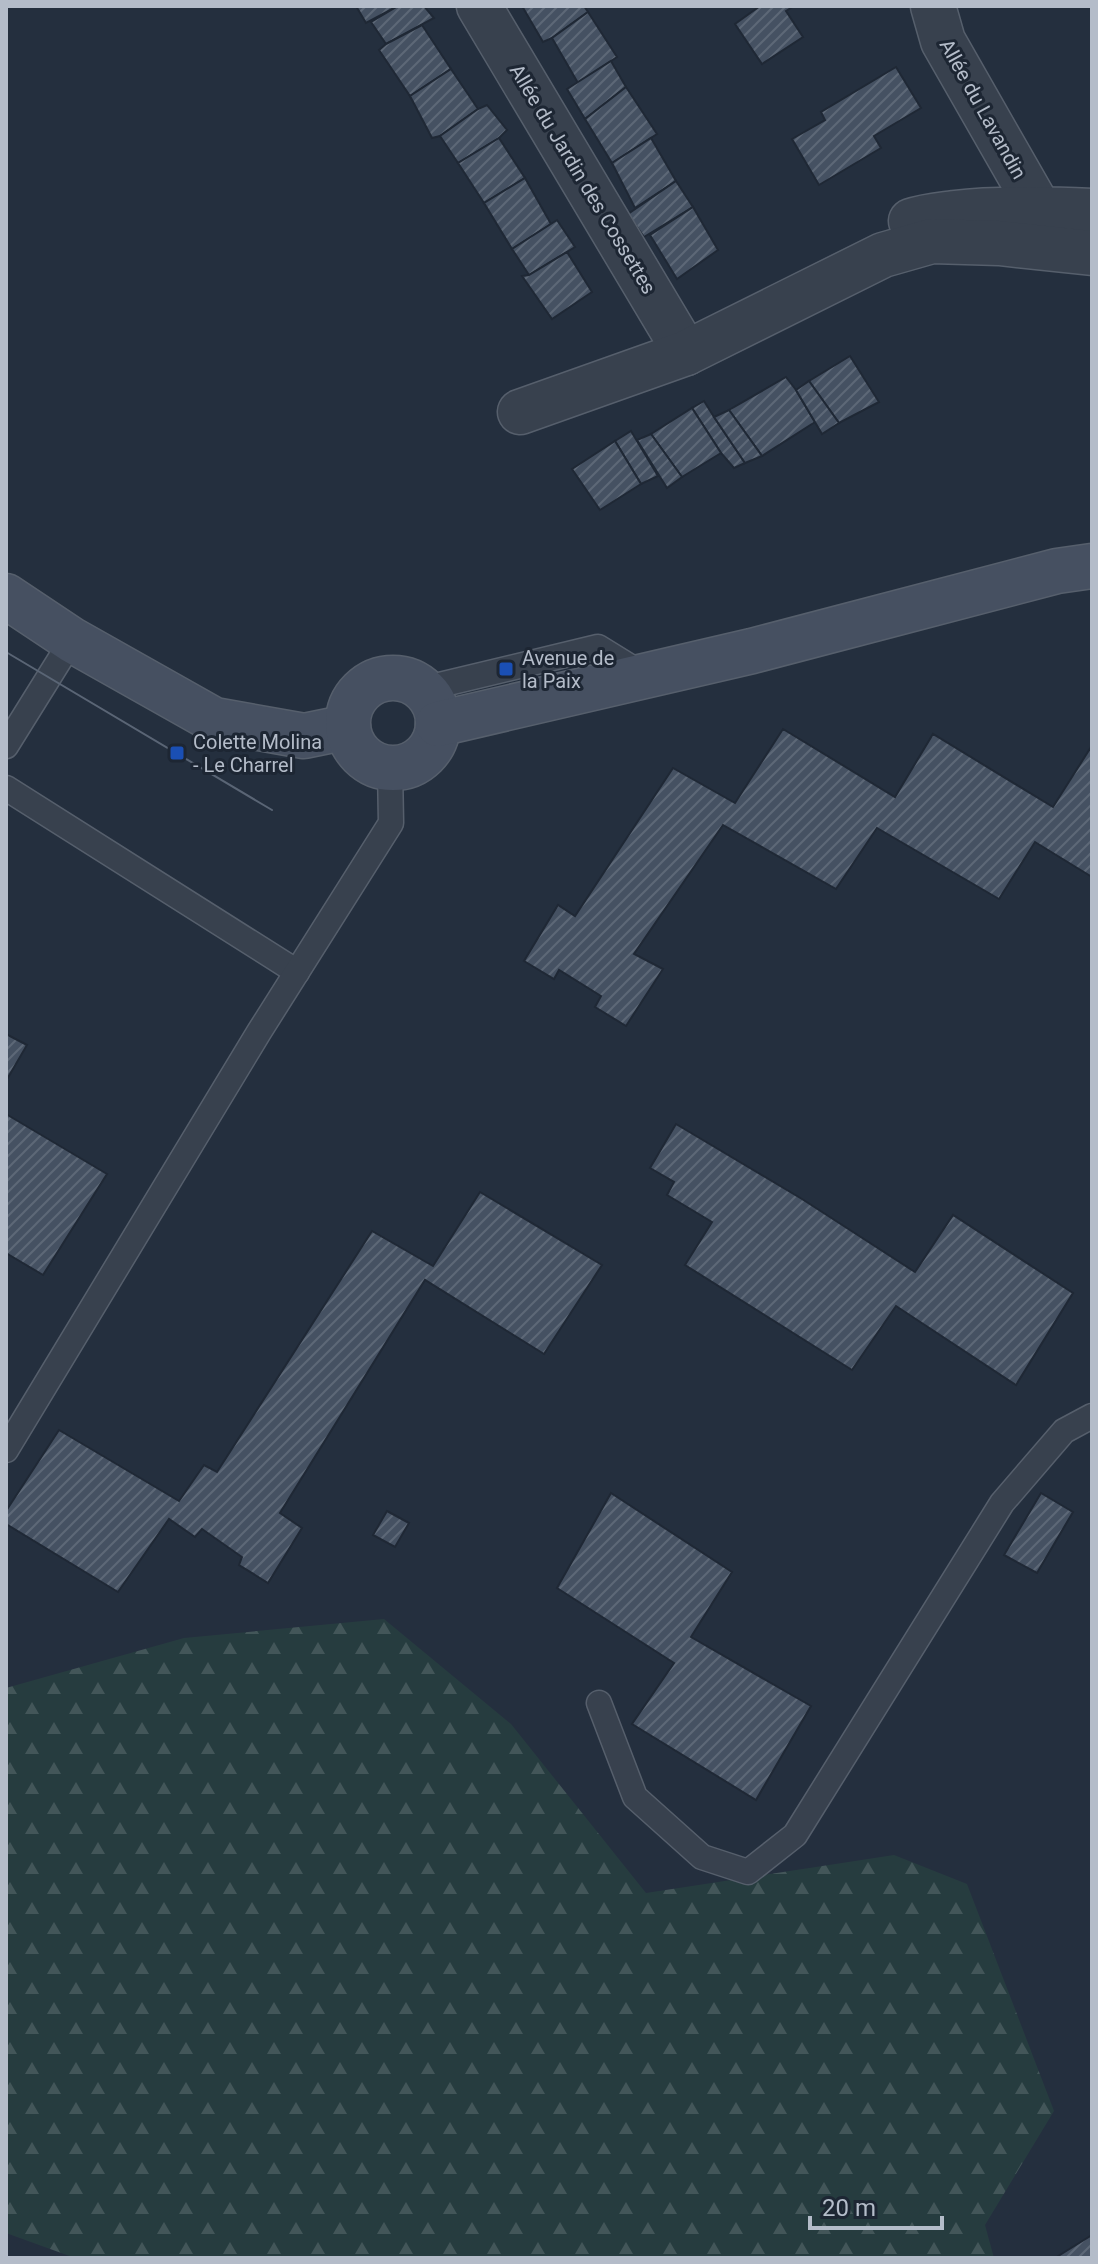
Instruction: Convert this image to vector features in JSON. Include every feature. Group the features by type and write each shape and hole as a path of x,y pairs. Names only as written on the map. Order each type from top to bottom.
{"street":[{"name":"Allée du Jardin des Cossettes","path":"479,6 686,353"},
{"name":"Allée du Lavandin","path":"933,6 943,41 1039,209"},
{"path":"797,297 871,235 923,216 1039,209 1092,211"},
{"path":"520,412 686,353 883,255 932,241 999,243 1092,253"},
{"path":"430,706 645,676 752,651 1080,563"},
{"path":"8,603 214,720 304,736 348,727"},
{"path":"401,678 413,682 430,706 436,736 424,756 413,763 390,768 378,765 366,759 351,739 349,713 354,700 375,681 401,678"}],"lane":[{"path":"6,746 72,640"},
{"path":"6,1450 391,823 390,768"},
{"path":"6,788 297,972"},
{"path":"599,1703 635,1797 702,1857 748,1872 795,1835 1002,1503 1064,1431 1092,1416"}],"green space":[{"path":"384,1619 511,1724 646,1893 894,1855 967,1884 1054,2111 985,2225 994,2258 75,2258 6,2233 6,1688 184,1638"}],"building":[{"path":"356,6 398,6 366,23"},
{"path":"398,6 424,6 434,18 386,44 371,22"},
{"path":"522,6 584,6 588,12 543,42"},
{"path":"760,6 794,6 786,11 803,37 762,64 735,24"},
{"path":"588,12 617,57 578,83 552,38"},
{"path":"422,25 451,69 410,96 379,50"},
{"path":"611,61 626,87 585,119 567,89"},
{"path":"896,67 921,108 874,136 881,148 819,185 792,139 825,120 821,112"},
{"path":"451,69 478,109 440,136 432,138 410,96"},
{"path":"626,87 657,134 612,163 585,119"},
{"path":"487,105 507,130 458,163 440,136"},
{"path":"499,138 525,178 484,203 458,163"},
{"path":"651,138 676,181 635,208 612,163"},
{"path":"525,178 551,224 512,249 484,203"},
{"path":"676,181 693,207 644,237 628,214"},
{"path":"693,207 718,250 677,279 650,235"},
{"path":"557,220 575,247 529,275 512,249"},
{"path":"567,252 592,292 552,319 522,276 529,275"},
{"path":"850,356 879,402 839,423 809,381"},
{"path":"786,377 815,422 762,456 729,410"},
{"path":"809,381 839,423 822,434 796,390"},
{"path":"704,401 745,463 734,468 721,453 692,408"},
{"path":"692,408 721,453 682,477 651,434"},
{"path":"729,410 762,456 745,463 714,417"},
{"path":"631,431 658,476 641,484 615,441"},
{"path":"651,434 682,477 667,488 637,440"},
{"path":"615,441 641,484 600,510 572,469"},
{"path":"783,729 895,797 933,734 1053,807 1091,747 1092,877 1035,842 999,899 877,828 836,889 723,825 634,954 663,969 626,1026 595,1007 601,996 559,970 554,979 524,961 558,905 575,916 673,768 735,803"},
{"path":"6,1034 27,1045 6,1081"},
{"path":"6,1114 107,1174 43,1275 6,1253"},
{"path":"676,1124 802,1199 915,1272 953,1215 1073,1293 1016,1385 896,1306 852,1370 685,1265 712,1222 667,1195 674,1182 650,1168"},
{"path":"480,1192 602,1265 544,1354 425,1280 280,1513 302,1528 268,1583 239,1565 242,1557 202,1529 195,1537 169,1519 118,1592 6,1524 6,1511 59,1430 179,1501 204,1465 217,1472 372,1231 433,1266"},
{"path":"611,1493 732,1572 691,1637 811,1706 756,1800 632,1724 674,1663 557,1588"},
{"path":"1041,1493 1073,1512 1037,1573 1004,1555"},
{"path":"387,1511 409,1523 395,1547 373,1535"},
{"path":"1092,2235 1092,2258 1055,2258"}],"tram line":[{"path":"6,652 272,810"}],"place":[{"name":"Avenue de la Paix","path":"506,669"},
{"name":"Colette Molina - Le Charrel","path":"177,753"}]}
